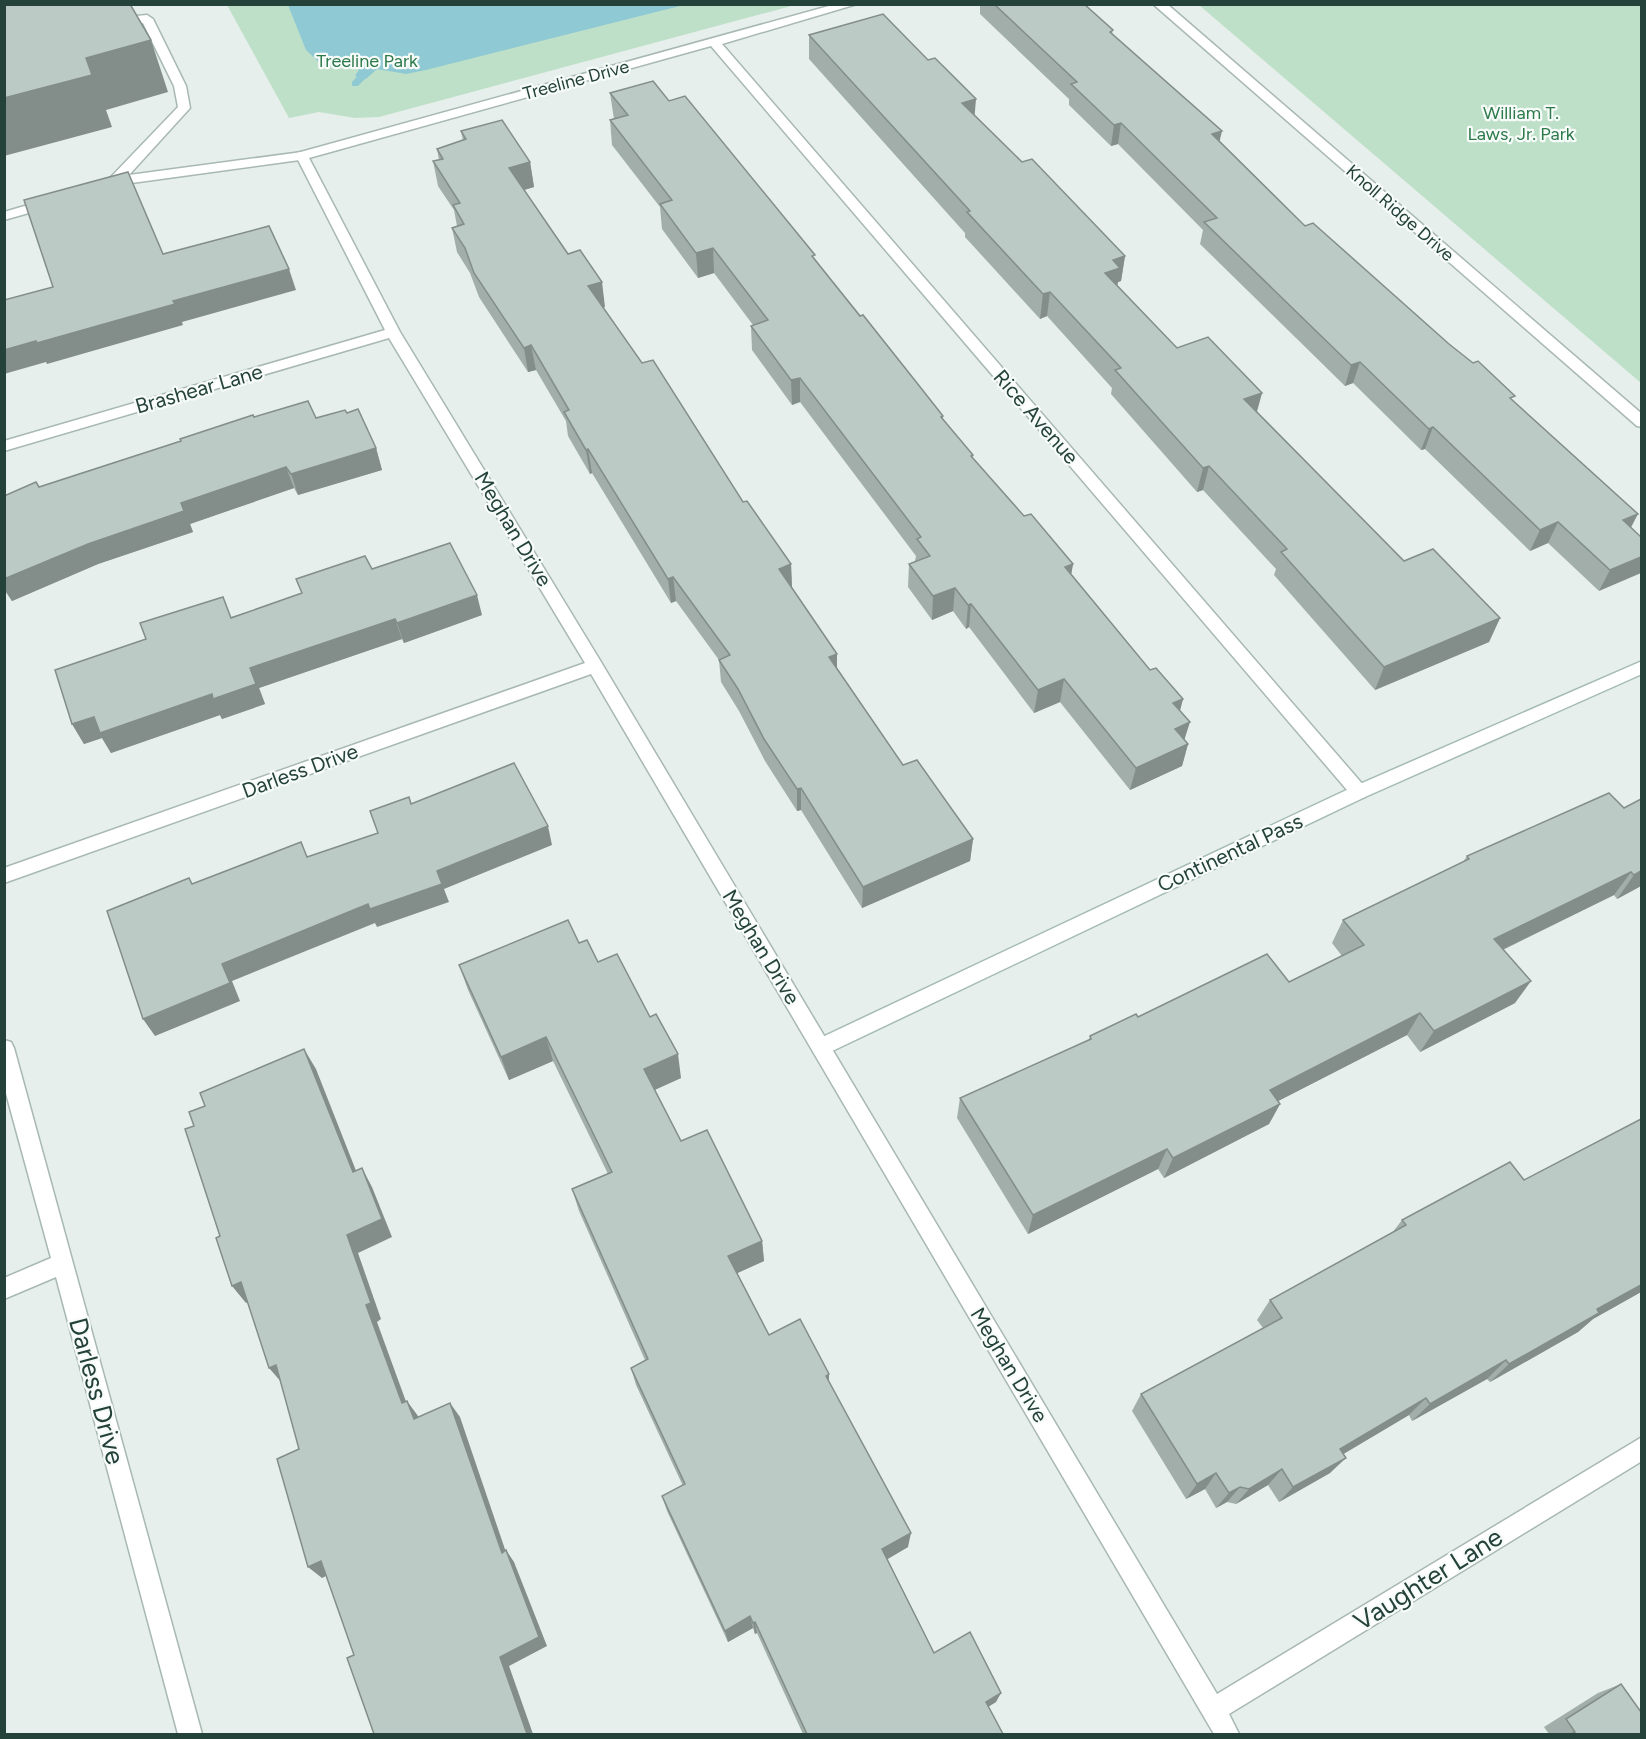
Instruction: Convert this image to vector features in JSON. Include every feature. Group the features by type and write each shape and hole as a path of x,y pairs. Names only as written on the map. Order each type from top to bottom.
{"street":[{"name":"Treeline Drive","path":"100,23 147,19 180,86 184,108 112,182 302,156 851,4"},
{"name":"Knoll Ridge Drive","path":"1159,4 1641,422"},
{"name":"Rice Avenue","path":"714,42 1359,792"},
{"name":"Meghan Drive","path":"302,156 393,332 595,666 1227,1734"},
{"path":"4,216 65,198"},
{"name":"Brashear Lane","path":"4,446 393,332"},
{"name":"Darless Drive","path":"4,876 595,666"},
{"name":"Continental Pass","path":"821,1047 1359,792 1641,667"},
{"name":"Darless Drive","path":"4,1048 190,1734"},
{"path":"4,1289 63,1263"},
{"name":"Vaughter Lane","path":"1214,1710 1641,1448"}],"green space":[{"name":"Treeline Park","path":"227,5 795,5 379,117 355,118 319,112 289,118"},
{"name":"William T. Laws, Jr. Park","path":"1199,5 1641,5 1641,383"}],"water":[{"path":"288,5 684,5 426,70 406,74 377,69 366,79 355,76 361,66 355,60 323,66 306,50"}],"building":[{"path":"4,4 130,4 151,40 86,58 92,75 4,98"},
{"path":"994,4 1084,4 1113,30 1110,32 1222,131 1212,134 1305,226 1313,223 1449,344 1473,363 1478,361 1515,396 1510,398 1638,514 1623,520 1641,537 1641,557 1610,570 1558,522 1540,530 1433,427 1429,429 1360,362 1351,365 1204,222 1217,218 1121,123 1114,125 1071,84 1077,82"},
{"path":"883,14 928,60 935,58 976,99 962,103 1022,162 1032,159 1125,256 1113,260 1120,268 1105,273 1177,348 1208,337 1262,393 1244,399 1404,561 1433,549 1500,618 1384,667 1281,552 1287,549 1209,466 1203,468 1115,370 1121,368 1050,292 1043,294 809,35"},
{"path":"653,81 669,101 685,96 815,255 812,256 860,316 863,315 973,455 971,456 1024,516 1031,514 1073,564 1065,567 1150,670 1156,668 1183,699 1173,703 1190,722 1175,729 1188,744 1136,768 1064,679 1038,690 971,604 968,605 955,588 933,596 909,564 930,556 917,539 921,537 800,378 791,380 751,326 768,320 713,248 696,253 660,204 672,200 610,120 628,115 610,93"},
{"path":"502,120 530,162 509,168 568,254 580,250 602,282 588,286 642,363 653,360 743,502 747,501 791,564 779,569 837,654 829,657 903,765 917,760 973,839 863,887 801,788 797,789 764,739 738,689 719,660 730,655 673,577 668,579 588,449 586,450 564,412 569,410 531,345 524,348 474,273 465,248 452,228 464,224 453,205 460,203 433,161 443,159 437,149 466,139 461,131"},
{"path":"128,172 163,254 269,226 289,269 173,301 175,304 37,343 36,341 4,350 4,300 53,287 24,200"},
{"path":"308,401 316,418 358,409 376,448 291,474 286,467 181,503 184,511 88,544 4,579 4,496 36,482 39,487 253,415 254,417"},
{"path":"450,543 477,595 397,623 395,619 250,668 256,684 213,699 212,694 100,733 94,717 72,724 55,670 146,639 140,623 223,597 231,618 302,593 296,579 365,556 372,569"},
{"path":"514,763 548,826 437,871 442,884 370,909 368,904 222,964 230,983 143,1019 107,911 189,878 192,884 301,842 307,857 378,833 370,811 409,797 411,804"},
{"path":"1609,793 1624,808 1641,799 1641,871 1634,875 1631,872 1494,939 1531,981 1434,1031 1420,1013 1270,1090 1280,1104 1173,1158 1167,1149 1033,1215 960,1098 1091,1039 1090,1036 1136,1014 1138,1017 1267,954 1289,982 1364,945 1343,920 1469,859 1467,856"},
{"path":"568,920 579,943 587,940 598,962 617,954 650,1017 656,1014 678,1054 644,1069 681,1141 707,1130 762,1241 728,1256 769,1335 800,1319 829,1374 826,1376 911,1533 882,1549 934,1653 970,1632 1001,1693 986,1702 1003,1734 807,1734 755,1622 753,1623 750,1616 725,1631 662,1496 685,1484 631,1368 648,1359 572,1189 612,1172 546,1037 501,1057 459,965"},
{"path":"304,1049 353,1172 362,1168 382,1219 347,1235 371,1303 366,1305 402,1403 407,1401 414,1419 450,1403 502,1553 506,1550 539,1637 500,1657 527,1734 374,1734 347,1658 354,1655 321,1561 308,1567 277,1459 299,1449 276,1365 269,1368 241,1282 232,1286 216,1238 220,1236 185,1129 194,1126 189,1112 205,1106 200,1093"},
{"path":"1641,1119 1641,1285 1597,1309 1599,1313 1509,1364 1506,1360 1430,1404 1426,1398 1340,1449 1346,1458 1293,1487 1282,1469 1249,1489 1240,1487 1229,1493 1216,1473 1197,1484 1141,1394 1282,1318 1270,1300 1406,1225 1402,1220 1510,1162 1524,1180"},
{"path":"1621,1684 1641,1712 1641,1734 1571,1734 1575,1732 1566,1719"}],"waterway":[{"path":"355,84 369,70 368,64"}]}
